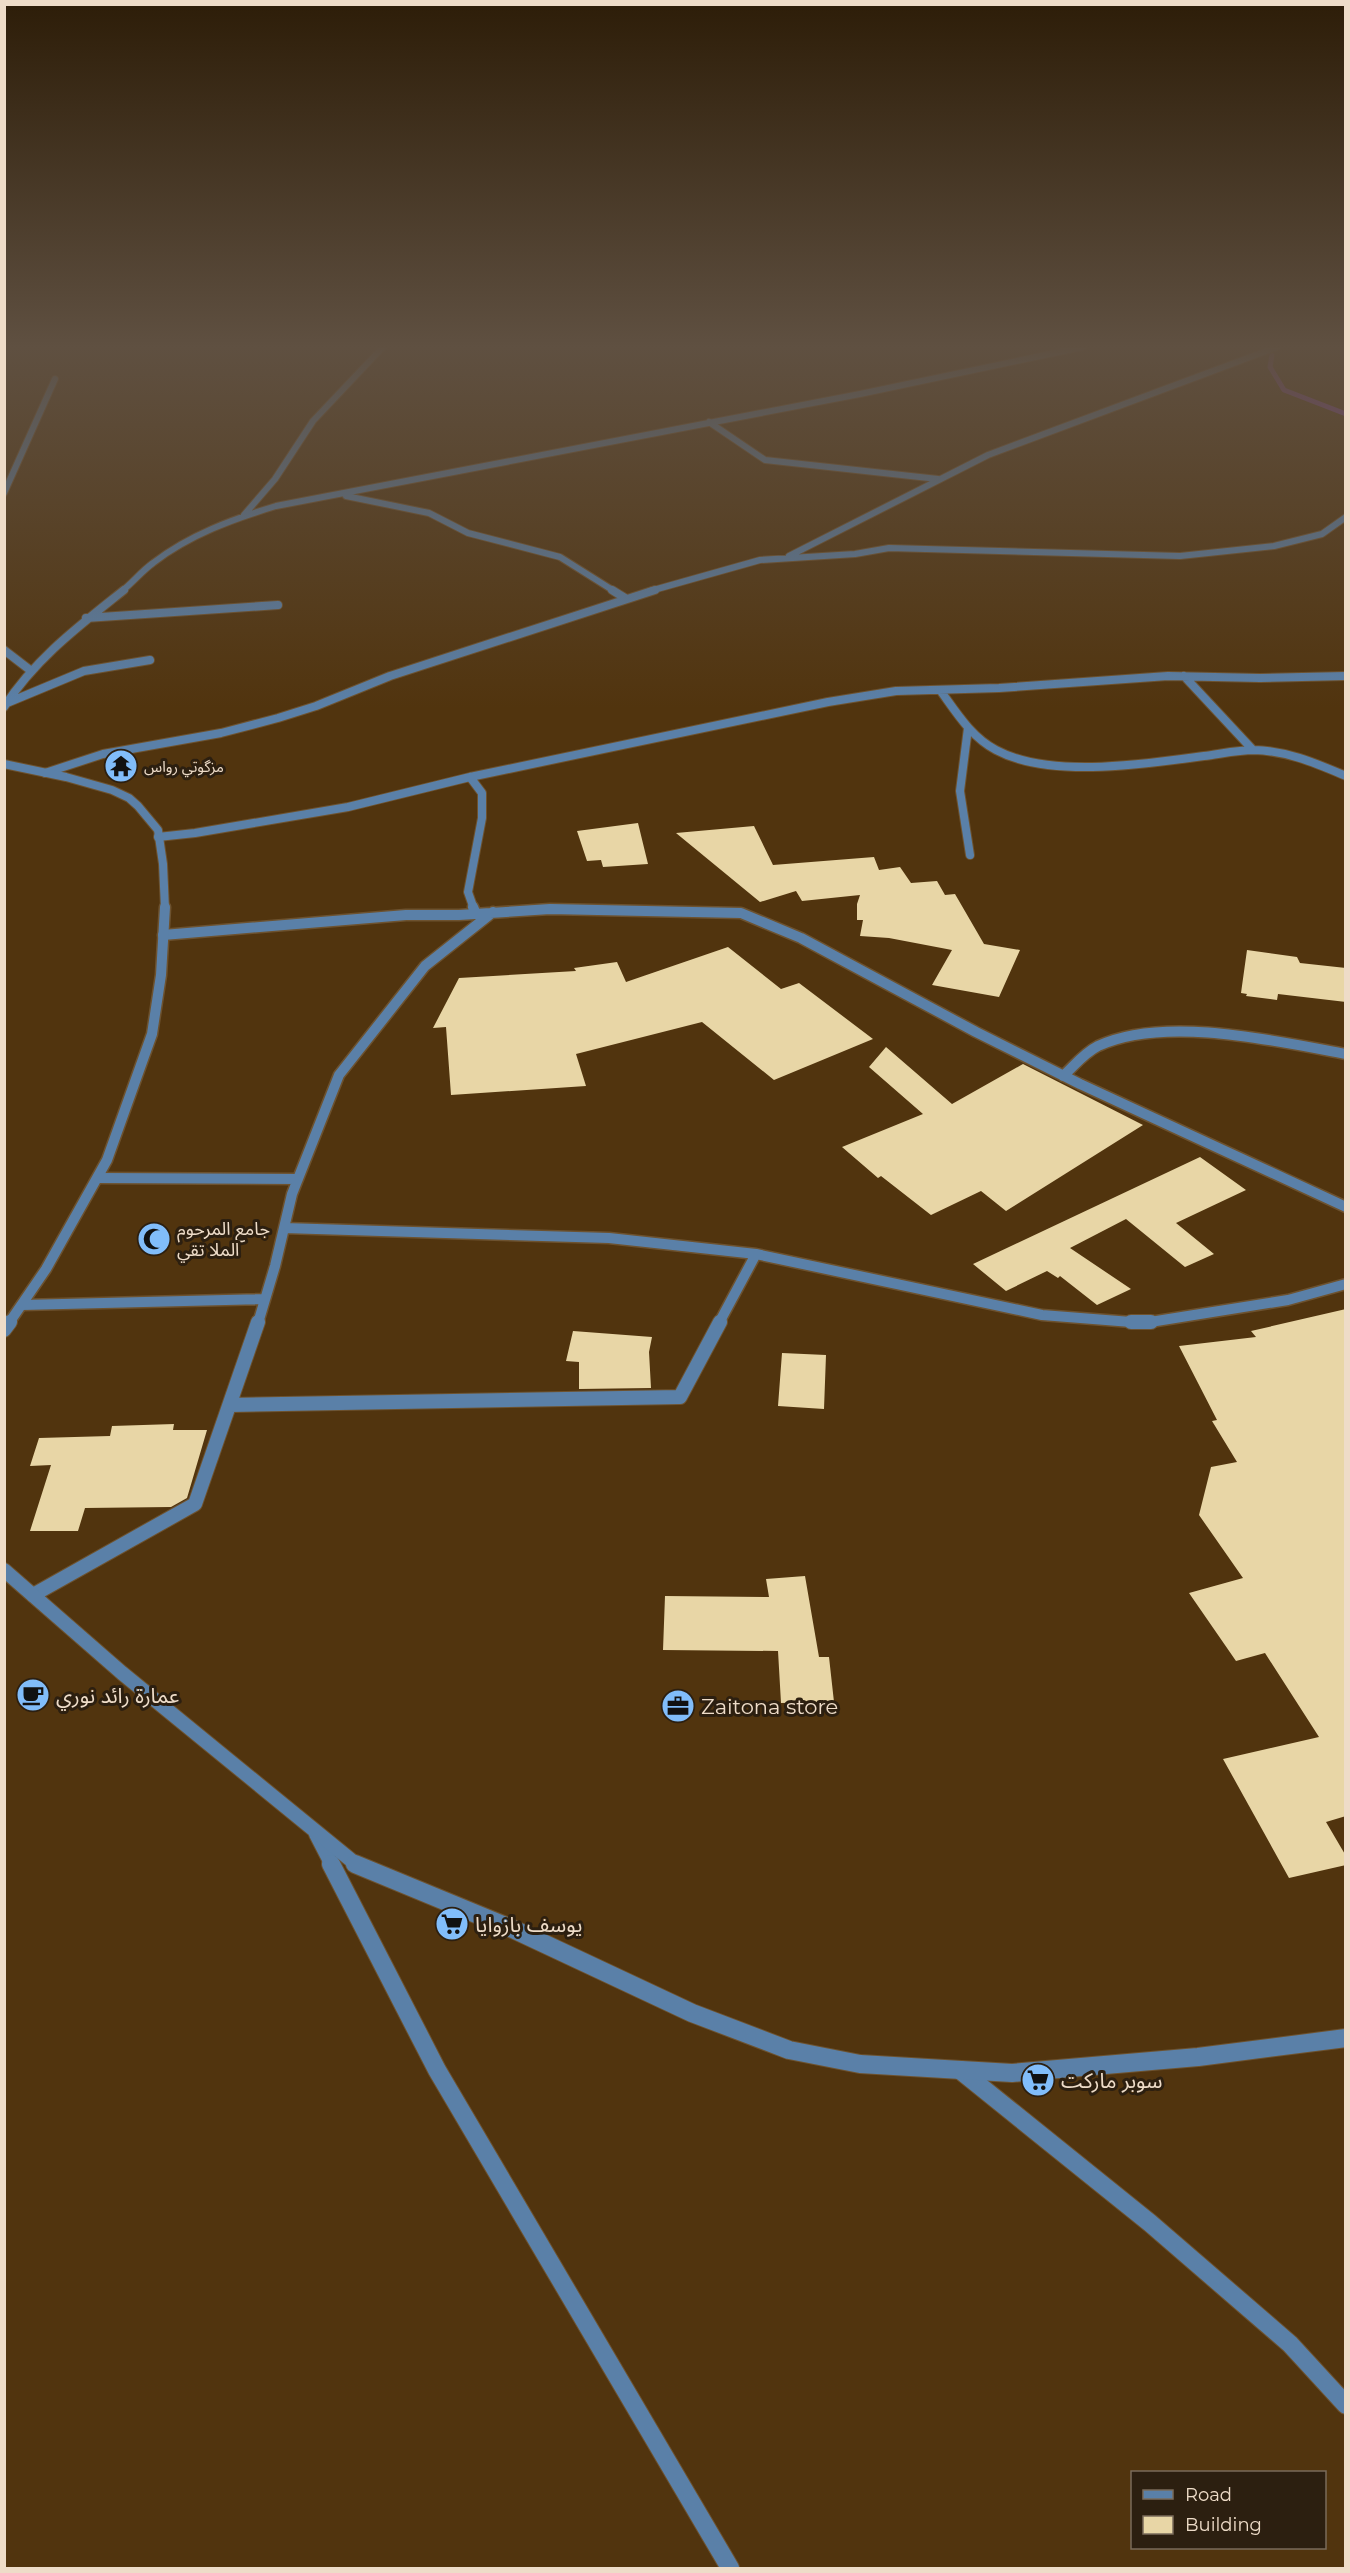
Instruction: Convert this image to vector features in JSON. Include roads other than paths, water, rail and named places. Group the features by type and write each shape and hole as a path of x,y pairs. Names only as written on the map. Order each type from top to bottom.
{"street":[{"path":"4,493 15,467"},
{"path":"243,515 282,467"},
{"path":"6,705 19,682 63,635 130,585 153,562 179,546 243,515 276,506 481,467"},
{"path":"829,467 938,479"},
{"path":"785,558 963,467"},
{"path":"339,495 429,513 468,533 560,557 625,598"},
{"path":"45,773 103,754 221,733 288,715 390,676 625,598 760,560 855,554 889,548 1180,556 1274,546 1322,534 1346,517"},
{"path":"86,618 278,604"},
{"path":"4,650 30,670"},
{"path":"6,705 84,671 150,660"},
{"path":"158,837 195,833 348,807 470,777 828,702 896,691 1184,676 1260,678 1346,676"},
{"path":"1184,676 1253,750"},
{"path":"940,690 968,728 996,750 1030,761 1074,768 1142,764 1253,750 1297,755 1346,776"},
{"path":"968,728 960,791 970,855"},
{"path":"4,764 112,790 129,798 148,816 158,830 165,901 161,975 152,1035 107,1160 46,1269 4,1330"},
{"path":"470,777 482,793 482,818 468,892 476,914"},
{"path":"163,935 406,915 476,914 550,909 741,913 801,938 1063,1076 1165,1125 1284,1176 1346,1207"},
{"path":"33,1595 195,1504 265,1299 298,1179 339,1075 425,966 493,912"},
{"path":"1063,1076 1097,1046 1127,1037 1162,1032 1239,1037 1346,1053"},
{"path":"98,1178 298,1179"},
{"path":"284,1228 609,1238 756,1254 1042,1315 1144,1323 1288,1300 1346,1284"},
{"path":"230,1405 680,1397 756,1254"},
{"path":"22,1305 265,1299"},
{"path":"4,1570 316,1834 360,1868 515,1930 692,2013 789,2050 860,2064 1012,2073 1198,2057 1346,2038"},
{"path":"316,1834 437,2070 730,2568"},
{"path":"960,2070 1150,2223 1290,2344 1346,2404"}],"place":[{"name":"مزگوتي رواس","path":"121,766"},
{"name":"جامع المرحوم الملا تقي","path":"154,1239"},
{"name":"عمارة رائد نوري","path":"33,1695"},
{"name":"Zaitona store","path":"678,1706"},
{"name":"يوسف بازوايا","path":"452,1924"},
{"name":"سوبر ماركت","path":"1038,2080"}]}
